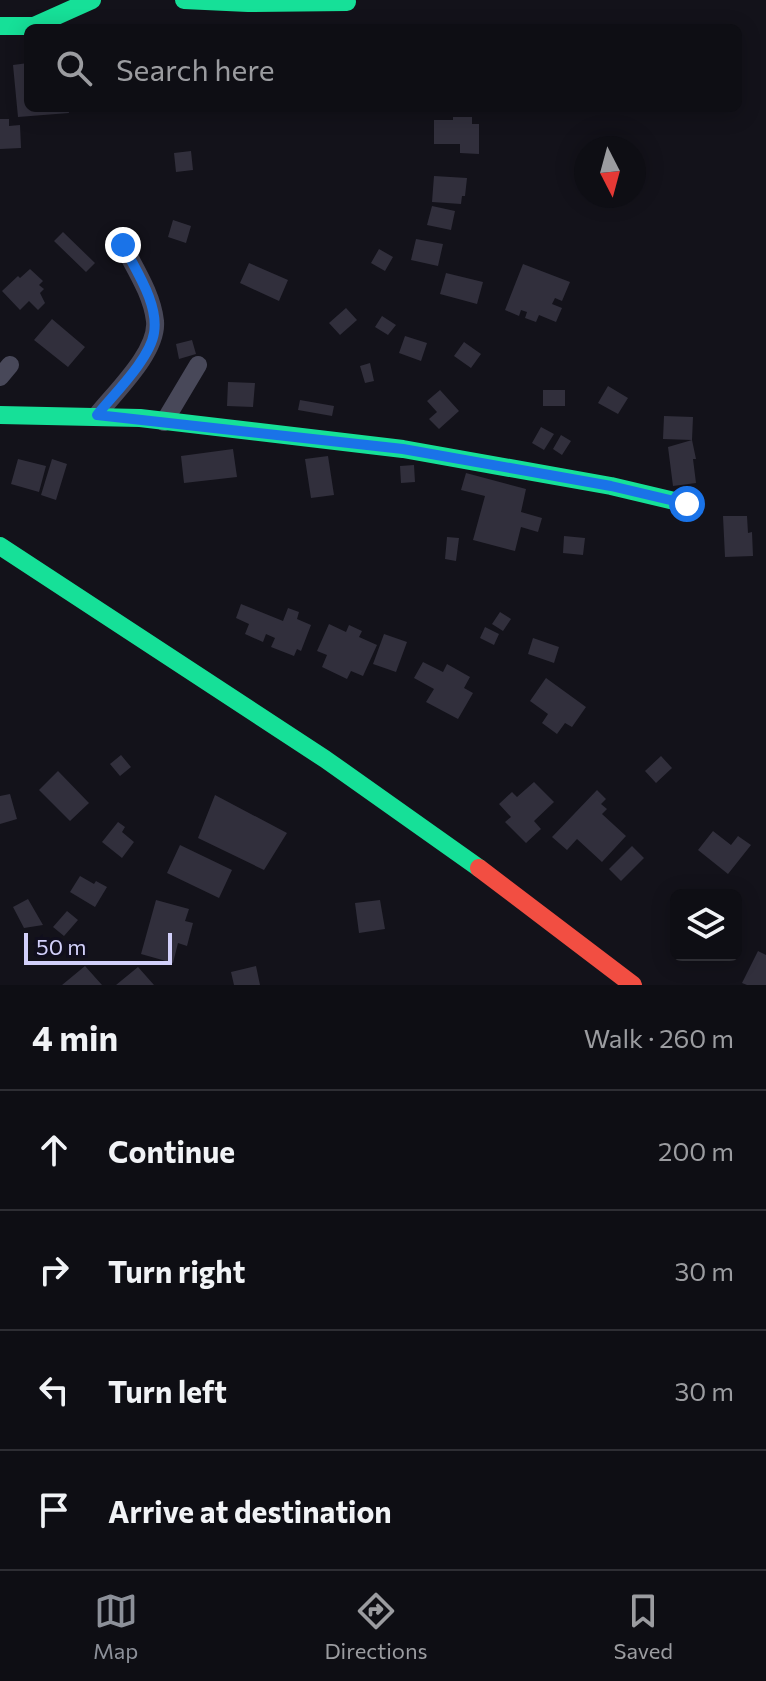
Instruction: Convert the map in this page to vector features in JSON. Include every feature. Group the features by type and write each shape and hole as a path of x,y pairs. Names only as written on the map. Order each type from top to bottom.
{"street":[{"path":"38,24 92,0"},
{"path":"184,0 347,2"},
{"path":"0,26 24,26"},
{"path":"97,415 139,363 154,335 152,310 145,287 123,245"},
{"path":"164,422 198,365"},
{"path":"0,415 97,415 403,449 611,486 687,504"},
{"path":"0,546 325,759 502,884 625,982"}],"building":[{"path":"24,64 24,112 69,113 18,117 13,65"},
{"path":"453,117 472,117 472,124 479,124 479,154 460,153 460,144 434,144 434,120 453,120"},
{"path":"0,119 9,119 9,126 20,125 21,148 0,149"},
{"path":"191,151 193,170 176,172 174,153"},
{"path":"434,176 467,178 461,204 432,202"},
{"path":"432,206 455,211 451,230 427,225"},
{"path":"173,220 191,226 186,243 168,237"},
{"path":"63,232 95,263 86,272 54,241"},
{"path":"416,239 443,244 438,266 411,260"},
{"path":"379,249 393,257 385,271 371,263"},
{"path":"249,263 288,280 279,301 240,283"},
{"path":"523,264 570,282 562,301 555,298 552,304 562,308 556,322 539,315 536,322 525,318 527,312 521,310 519,316 505,310"},
{"path":"30,269 43,281 39,285 44,289 40,293 45,303 38,310 29,301 20,310 2,291"},
{"path":"446,273 483,282 477,304 440,294"},
{"path":"346,308 357,320 340,335 329,323"},
{"path":"382,316 396,325 388,335 375,327"},
{"path":"52,319 85,347 68,367 34,340"},
{"path":"405,336 427,343 421,361 399,353"},
{"path":"192,340 196,354 179,359 176,344"},
{"path":"464,342 481,354 471,368 454,356"},
{"path":"370,363 374,381 365,383 360,366"},
{"path":"228,382 255,383 253,407 227,406"},
{"path":"608,386 628,398 618,414 598,403"},
{"path":"440,390 459,411 439,429 429,419 437,412 427,401"},
{"path":"543,390 565,390 565,406 543,406"},
{"path":"300,400 334,406 332,416 298,410"},
{"path":"664,416 693,417 692,440 663,439"},
{"path":"541,427 554,434 544,450 532,443"},
{"path":"561,435 571,441 562,455 553,449"},
{"path":"692,440 696,483 673,486 668,447"},
{"path":"233,449 237,477 184,483 181,456"},
{"path":"328,456 334,495 311,498 305,459"},
{"path":"18,459 46,466 39,492 11,484"},
{"path":"52,459 67,464 56,500 41,495"},
{"path":"414,465 415,482 401,483 400,466"},
{"path":"466,473 526,489 521,512 542,518 538,532 521,527 515,551 473,540 485,496 461,490"},
{"path":"723,516 747,516 748,533 752,532 753,556 725,557"},
{"path":"564,536 585,538 583,555 563,553"},
{"path":"447,537 459,538 456,561 445,559"},
{"path":"241,604 283,621 288,608 299,612 297,619 311,625 301,651 297,649 294,656 271,647 275,638 266,634 263,642 245,634 249,624 236,618"},
{"path":"500,612 511,619 503,631 492,624"},
{"path":"329,624 346,632 349,625 362,631 359,637 377,645 363,676 351,671 347,679 322,667 327,655 317,651"},
{"path":"485,627 499,634 494,645 480,638"},
{"path":"384,634 407,642 396,672 373,664"},
{"path":"533,638 559,647 554,663 528,654"},
{"path":"423,662 443,672 447,664 470,677 464,688 473,693 458,719 426,702 434,689 414,678"},
{"path":"546,678 586,707 572,727 565,723 557,734 542,723 548,714 530,701"},
{"path":"121,755 131,767 120,776 110,764"},
{"path":"661,756 672,768 656,783 645,771"},
{"path":"58,771 89,803 70,821 39,790"},
{"path":"534,782 554,802 534,821 541,829 526,843 505,822 511,817 499,804 512,792 517,797"},
{"path":"597,790 606,799 601,804 607,809 602,814 626,836 602,862 577,839 567,850 552,837"},
{"path":"10,794 17,819 0,824 0,796"},
{"path":"215,795 287,833 264,870 198,838"},
{"path":"118,822 125,827 122,832 134,842 122,858 102,842"},
{"path":"713,831 731,845 738,836 751,845 728,874 698,850"},
{"path":"180,845 232,870 219,898 167,873"},
{"path":"632,846 644,858 621,881 609,869"},
{"path":"80,876 107,887 95,907 70,892"},
{"path":"28,899 43,925 24,928 13,907"},
{"path":"156,900 189,909 185,921 193,923 187,946 178,943 173,963 141,954"},
{"path":"380,900 385,929 359,933 355,903"},
{"path":"67,911 78,920 64,936 53,927"},
{"path":"758,951 766,955 766,985 742,983"},
{"path":"85,966 102,985 62,985"},
{"path":"256,966 260,985 234,985 231,972"},
{"path":"138,967 154,985 116,985"}],"traffic: fast":[{"path":"38,24 92,0"},
{"path":"184,0 347,2"},
{"path":"0,26 24,26"},
{"path":"0,415 140,418 403,449 611,486 687,504"},
{"path":"0,546 325,759 479,868"}],"traffic: jam":[{"path":"479,868 633,985"}],"route":[{"path":"123,245 145,287 155,323 154,335 139,363 97,415 403,449 611,486 687,504"}]}
